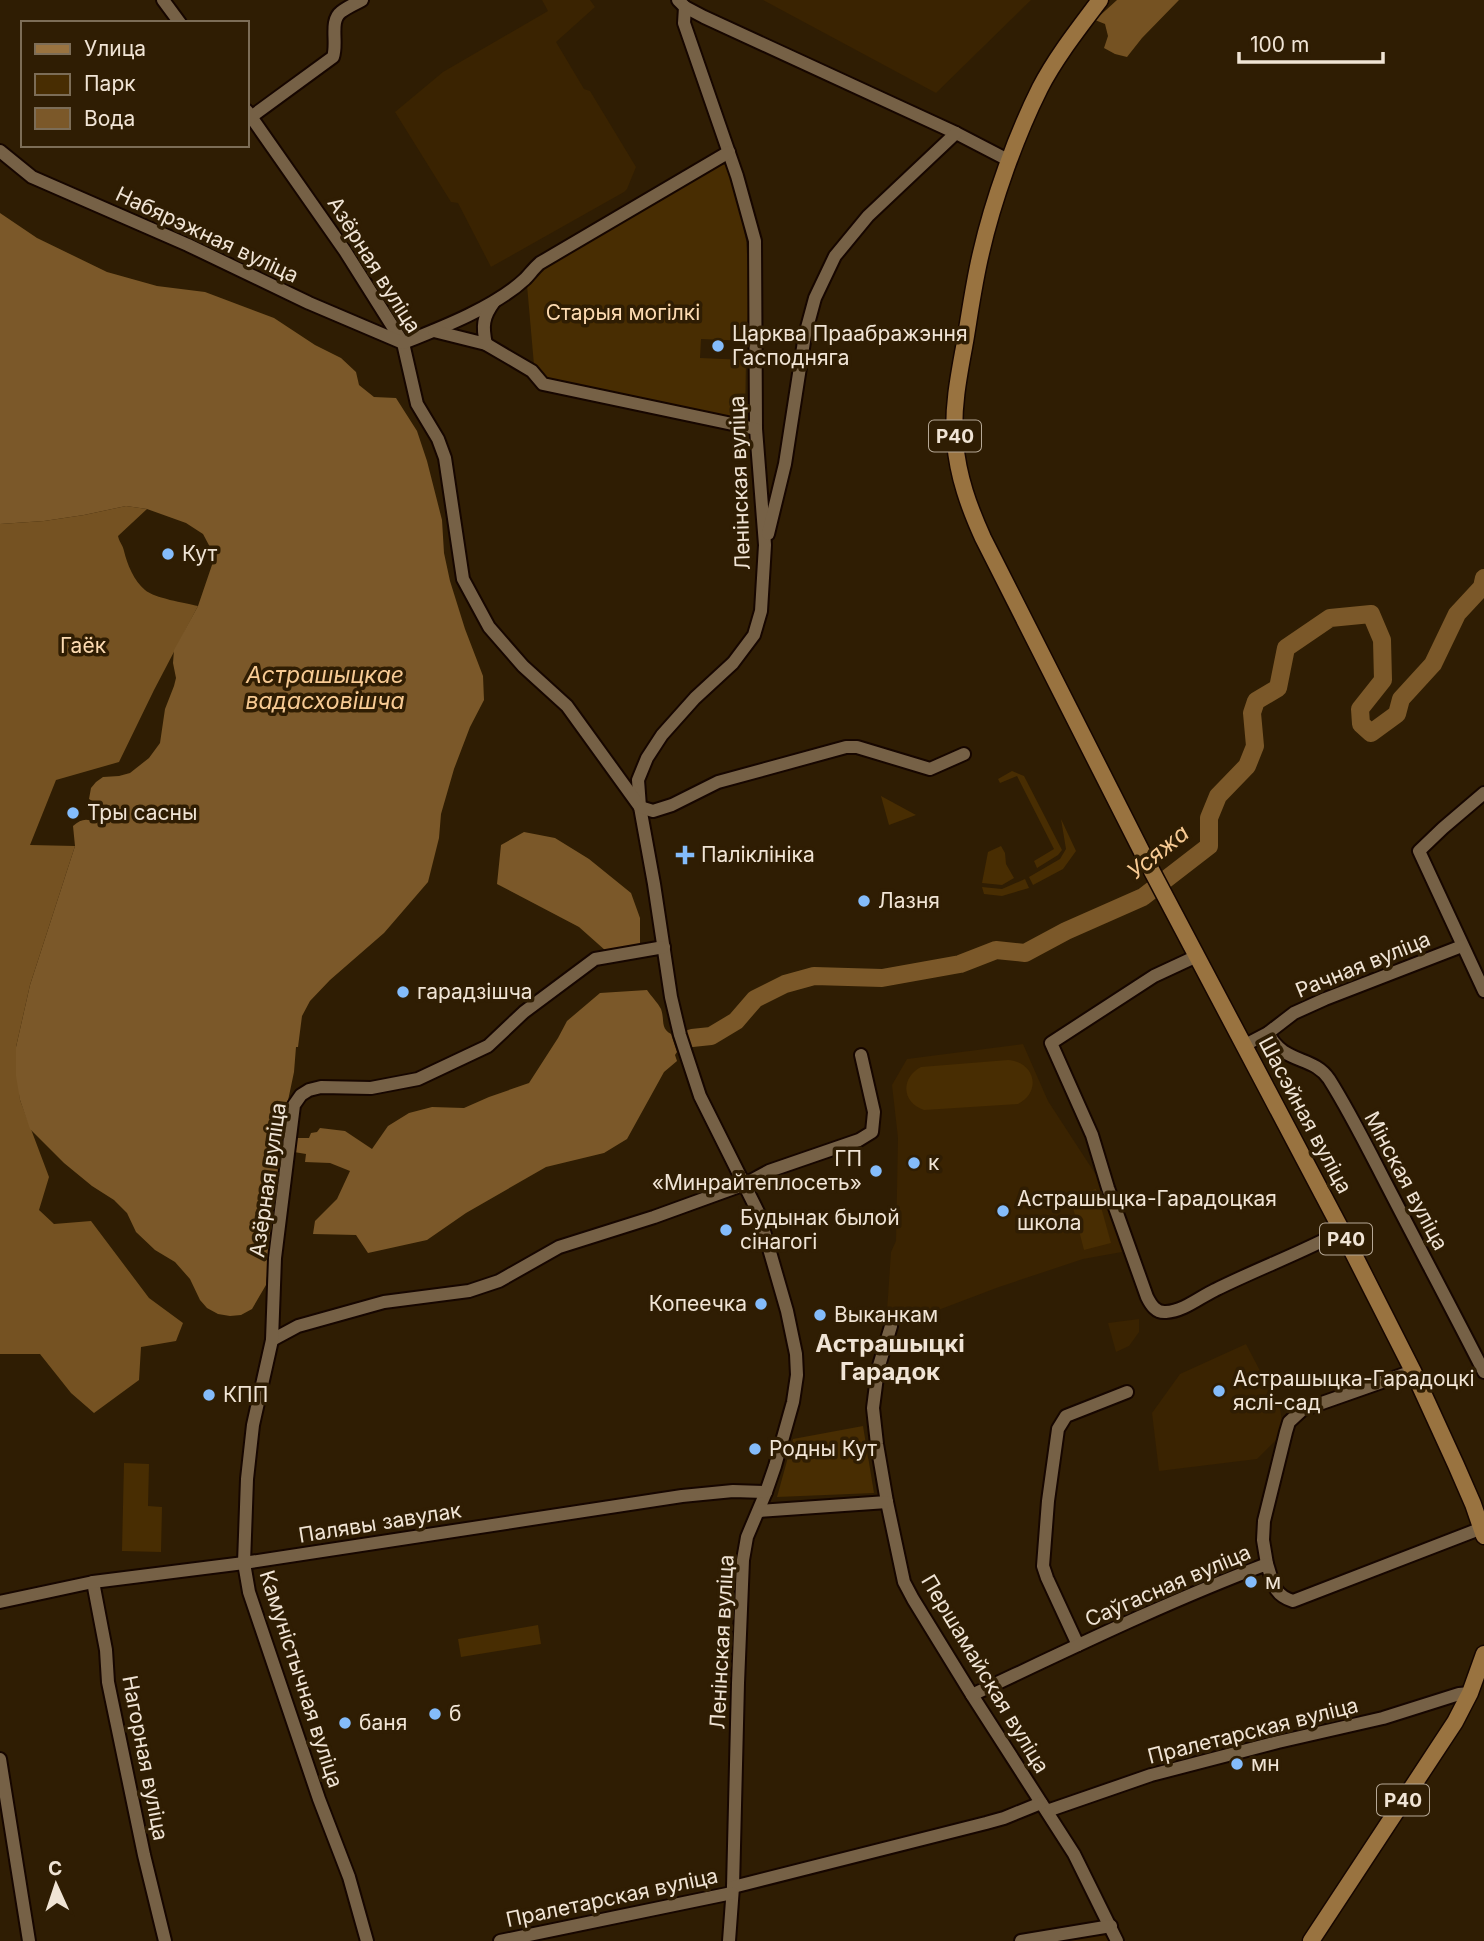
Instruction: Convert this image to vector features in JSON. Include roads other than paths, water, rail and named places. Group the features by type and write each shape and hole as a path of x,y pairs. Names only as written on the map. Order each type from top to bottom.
{"main road":[{"name":"Р40","path":"1010,161 1041,86 1100,0"},
{"name":"Шасэйная вуліца","path":"1010,161 981,250 959,378 954,412 961,482 983,538 1146,860 1413,1371 1483,1532"},
{"name":"Р40","path":"1311,1941 1455,1722 1470,1693 1484,1654"}],"street":[{"path":"163,0 179,21"},
{"path":"249,114 333,57 338,14 362,0"},
{"path":"681,3 1010,161"},
{"name":"Ленінская вуліца","path":"681,3 684,23 729,152 755,240 756,429 765,545 761,611 754,635 733,663 695,698 662,735 647,758 638,780 640,807 671,997 680,1034 700,1096 759,1214 787,1311 796,1353 797,1375 793,1402 766,1492 747,1536 743,1560 729,1941"},
{"name":"Азёрная вуліца","path":"249,114 345,251 403,343 417,404 438,439 445,458 463,579 489,627 523,666 566,706 640,807"},
{"path":"765,545 785,464 804,335 815,298 835,256 868,216 956,133"},
{"name":"Набярэжная вуліца","path":"0,150 32,177 403,343"},
{"path":"403,343 434,331 495,300 524,279 540,263 729,152"},
{"path":"486,344 483,322 495,300"},
{"path":"434,331 486,344 532,371 543,384 756,429"},
{"path":"640,807 653,811 673,805 718,782 846,747 857,747 930,769 964,754"},
{"path":"1484,793 1419,851 1484,991"},
{"name":"Рачная вуліца","path":"1245,1045 1268,1033 1294,1013 1462,946"},
{"name":"Азёрная вуліца","path":"272,1340 275,1258 287,1151 294,1105 300,1095 321,1087 372,1088 418,1079 488,1046 524,1012 595,960 664,947"},
{"path":"1197,956 1154,976 1051,1043 1092,1135 1147,1297 1158,1311 1174,1311 1213,1290 1342,1231"},
{"name":"Мінская вуліца","path":"1268,1033 1273,1044 1284,1053 1311,1063 1327,1075 1484,1372"},
{"path":"272,1340 298,1326 384,1302 469,1291 499,1281 559,1247 654,1217 745,1184 769,1171 859,1140 872,1132 874,1112 861,1055"},
{"name":"Першамайская вуліца","path":"891,1326 878,1370 873,1408 887,1502 904,1582 972,1695 1074,1854 1117,1941"},
{"name":"Камуністычная вуліца","path":"272,1340 253,1425 247,1479 244,1563 250,1592 319,1799 349,1877 367,1941"},
{"path":"1267,1564 1263,1540 1264,1521 1289,1422 1302,1410 1413,1371"},
{"path":"1078,1645 1046,1578 1043,1566 1048,1501 1058,1429 1066,1416 1127,1392"},
{"name":"Палявы завулак","path":"0,1602 93,1582 244,1563 682,1496 733,1491 766,1492"},
{"path":"758,1511 887,1502"},
{"name":"Саўгасная вуліца","path":"972,1695 1187,1595 1267,1564 1279,1594 1282,1598 1293,1601 1483,1532"},
{"name":"Нагорная вуліца","path":"93,1582 106,1650 108,1682 165,1941"},
{"name":"Пралетарская вуліца","path":"500,1941 732,1890 986,1823 1151,1775 1383,1718 1470,1693"},
{"path":"0,1759 29,1941"},
{"path":"1021,1941 1111,1926"}],"water":[{"name":"Астрашыцкае вадасховішча","path":"0,213 37,238 107,272 157,286 205,292 274,318 315,345 341,358 356,372 359,385 374,397 396,398 417,431 427,461 442,520 444,553 450,581 483,676 484,700 454,769 441,814 439,838 428,882 384,933 310,1001 302,1016 285,1115 287,1118 266,1285 252,1309 241,1315 218,1314 207,1308 190,1279 175,1262 155,1250 136,1232 127,1213 114,1200 64,1163 30,1129 20,1100 16,1076 16,1047 30,985 75,846 73,826 86,820 95,822 103,817 104,808 89,799 91,788 96,782 103,777 130,773 149,758 160,743 165,709 176,678 174,650 198,606 213,562 211,549 203,534 186,523 147,509 126,506 44,521 0,524"},
{"path":"524,832 555,838 589,859 631,893 640,918 640,946 606,951 579,927 497,884 501,845"},
{"path":"647,990 661,1009 664,1026 671,1034 677,1052 677,1061 664,1072 627,1139 604,1153 546,1167 466,1213 427,1240 368,1253 356,1235 313,1234 315,1221 337,1199 350,1171 330,1163 305,1162 306,1154 294,1152 297,1138 309,1138 311,1133 320,1128 345,1131 372,1149 388,1126 409,1113 432,1107 464,1108 529,1083 567,1021 600,993"}],"waterway":[{"name":"Усяжа","path":"692,1038 711,1036 736,1021 755,999 785,984 814,976 882,978 960,964 996,950 1025,953 1066,931 1143,897 1209,846 1209,818 1218,796 1247,766 1255,746 1252,713 1256,701 1278,688 1286,648 1330,618 1371,614 1382,640 1383,680 1360,709 1361,724 1371,733 1397,714 1401,699 1433,664 1457,614 1482,587 1484,578"}],"place":[{"name":"Царква Праабражэння Гасподняга","path":"718,346"},
{"name":"Кут","path":"168,554"},
{"name":"Тры сасны","path":"73,813"},
{"name":"Паліклініка","path":"685,855"},
{"name":"Лазня","path":"864,901"},
{"name":"гарадзішча","path":"403,992"},
{"name":"к","path":"914,1163"},
{"name":"ГП «Минрайтеплосеть»","path":"876,1171"},
{"name":"Астрашыцка-Гарадоцкая школа","path":"1003,1211"},
{"name":"Будынак былой сінагогі","path":"726,1230"},
{"name":"Копеечка","path":"761,1304"},
{"name":"Выканкам","path":"820,1315"},
{"name":"Астрашыцка-Гарадоцкі яслі-сад","path":"1219,1391"},
{"name":"КПП","path":"209,1395"},
{"name":"Родны Кут","path":"755,1449"},
{"name":"м","path":"1251,1582"},
{"name":"б","path":"435,1714"},
{"name":"баня","path":"345,1723"},
{"name":"мн","path":"1237,1764"}],"district":[{"name":"Астрашыцкі Гарадок","path":"890,1358"}],"park label":[{"name":"Старыя могілкі","path":"623,313"},
{"name":"Гаёк","path":"83,646"}]}
